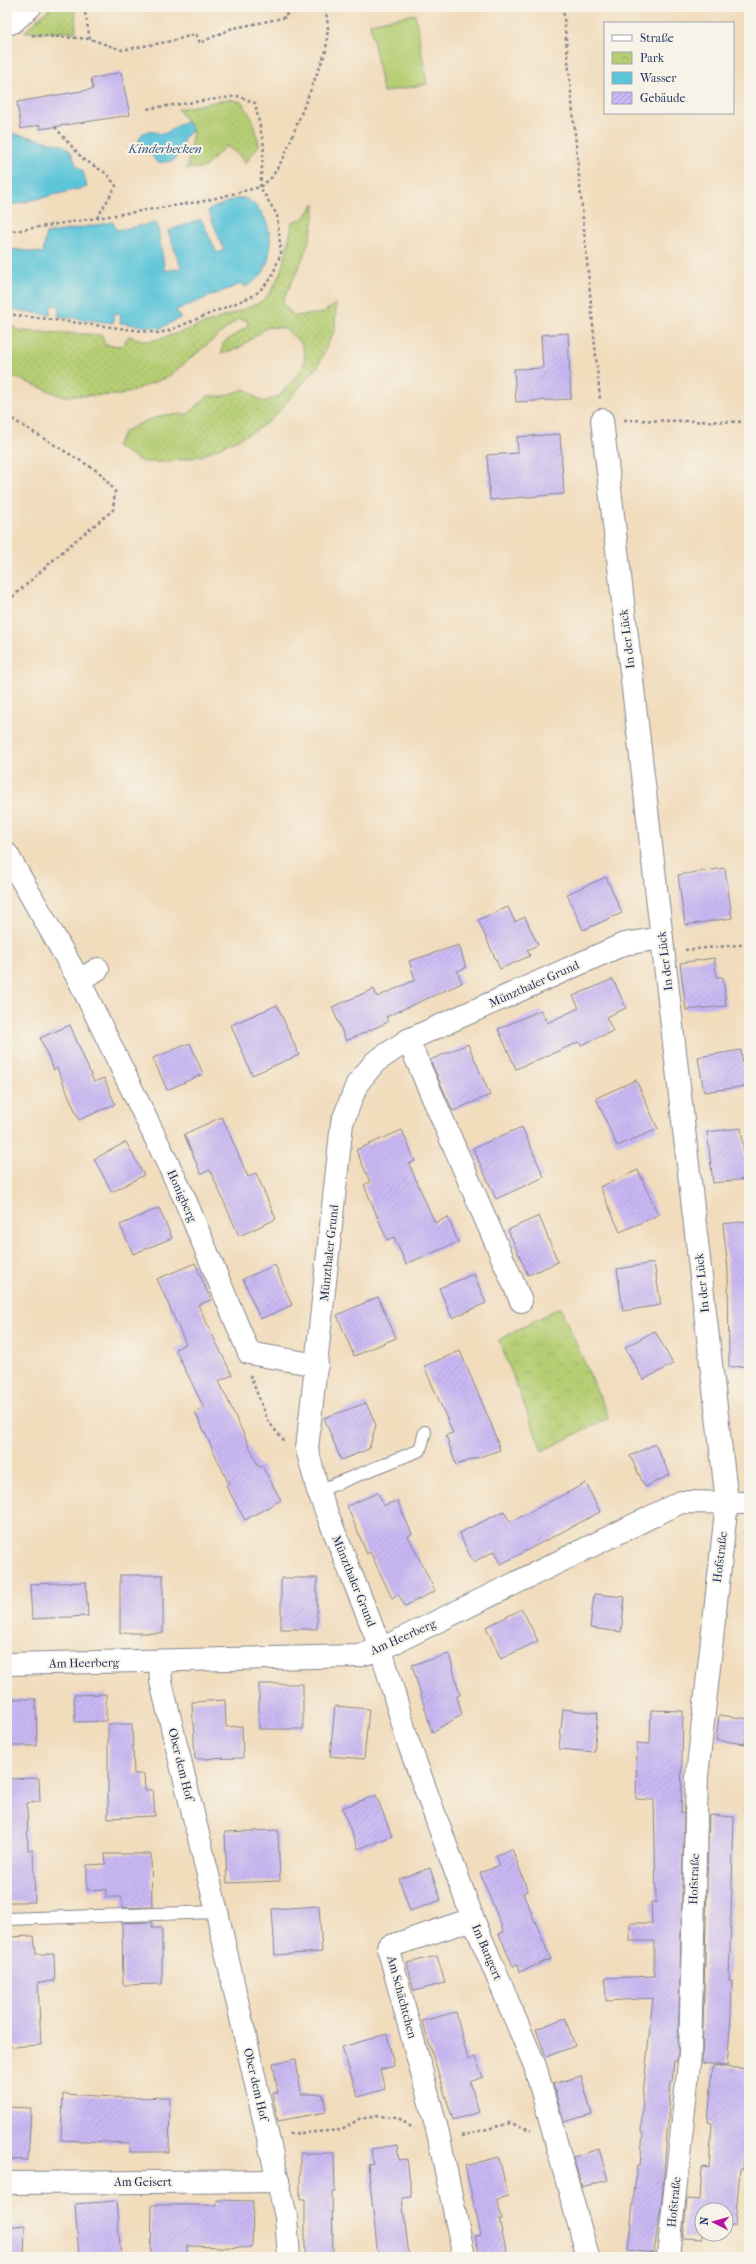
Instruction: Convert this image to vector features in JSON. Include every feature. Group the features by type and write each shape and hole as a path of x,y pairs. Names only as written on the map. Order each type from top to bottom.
{"street":[{"path":"10,23 30,7"},
{"name":"In der Lück","path":"602,420 727,1502"},
{"name":"Honigberg","path":"7,854 79,980 183,1195 249,1353"},
{"name":"Münzthaler Grund","path":"381,1649 318,1491 307,1449 342,1123 357,1084 375,1062 408,1040 624,944 663,945"},
{"path":"79,980 98,969"},
{"path":"408,1040 521,1301"},
{"path":"249,1353 317,1365"},
{"name":"Am Heerberg","path":"7,1664 160,1662 358,1656 381,1649 681,1502 749,1503"},
{"name":"Hofstraße","path":"668,2257 690,2054 697,1776 727,1502"},
{"name":"Im Bangert","path":"381,1649 408,1742 473,1919 535,2066 588,2257"},
{"name":"Ober dem Hof","path":"160,1662 161,1682 217,1912 286,2217 289,2257"},
{"name":"Am Schächtchen","path":"464,2257 438,2133 388,1947 473,1919"},
{"name":"Am Geisert","path":"7,2183 278,2181"}],"lane":[{"path":"318,1491 420,1450 425,1432"},
{"path":"7,1918 217,1912"}],"path":[{"path":"84,7 90,39"},
{"path":"10,23 18,35 46,35 90,39 122,50 172,41 196,34 200,43 230,29 288,17 285,7"},
{"path":"563,7 602,420 749,422"},
{"path":"7,232 204,201 260,187 272,177 284,157 326,51 328,26 326,11"},
{"path":"7,314 158,333 168,331 255,295 271,279 281,253 277,215 260,187 264,146 255,103 238,96 145,109"},
{"path":"55,127 83,159 107,174 116,186 97,218"},
{"path":"7,416 99,472 115,491 113,510 70,545 7,602"},
{"path":"663,945 749,944"},
{"path":"249,1353 250,1374 268,1421 283,1440 307,1449"},
{"path":"268,2136 342,2130 359,2119 379,2116 397,2117 419,2133 438,2133 453,2138 510,2123 531,2130 551,2126"}],"green space":[{"path":"51,7 75,7 76,32 24,32"},
{"path":"415,14 427,84 383,92 370,23"},
{"path":"229,99 242,102 254,122 259,145 245,164 239,155 226,146 204,168 187,169 193,131 178,109"},
{"path":"315,203 309,242 282,303 294,316 323,313 336,303 335,329 317,367 275,416 257,430 201,456 166,462 142,462 116,446 125,431 143,422 163,415 188,414 208,396 224,396 245,389 263,402 279,396 302,369 305,358 302,344 284,328 268,327 239,348 221,354 223,343 248,326 247,320 238,319 168,377 121,395 62,396 7,374 7,325 22,331 102,335 105,345 122,346 129,336 150,341 188,330 262,301 275,285 279,275 286,253 292,222 304,218"},
{"path":"560,1307 609,1418 542,1451 499,1340"}],"water":[{"name":"Kinderbecken","path":"184,122 190,124 192,131 185,136 180,152 173,161 157,163 151,154 140,148 139,140 143,133 149,131 164,134"},
{"path":"7,132 63,145 71,152 76,165 83,171 87,187 7,206"},
{"path":"244,198 260,211 269,230 270,251 264,271 258,278 245,287 243,283 176,310 180,318 161,328 120,323 121,314 114,313 113,323 58,316 60,306 52,305 50,315 7,309 7,268 10,249 43,253 46,234 113,222 116,230 157,223 165,271 181,268 168,231 201,219 217,253 224,250 208,210 235,199"}],"building":[{"path":"121,72 130,115 40,129 40,125 21,129 17,102 93,89 91,79"},
{"path":"568,333 571,399 516,402 514,369 543,368 541,335"},
{"path":"560,434 564,494 490,500 487,455 518,453 517,437"},
{"path":"725,868 732,918 685,925 678,875"},
{"path":"606,877 622,913 583,930 567,894"},
{"path":"508,907 515,922 525,917 538,945 527,950 530,956 500,969 478,920"},
{"path":"459,945 466,968 457,971 462,983 386,1017 388,1022 346,1041 332,1007 374,989 377,997 415,980 409,961"},
{"path":"714,958 717,977 723,977 726,1006 686,1010 680,963"},
{"path":"613,979 626,1008 606,1017 613,1031 581,1045 579,1042 516,1069 498,1029 541,1010 547,1023 579,1008 573,996"},
{"path":"277,1005 299,1055 252,1075 231,1025"},
{"path":"70,1025 94,1082 104,1078 115,1104 79,1120 57,1068 54,1070 40,1038"},
{"path":"190,1043 203,1074 167,1090 153,1058"},
{"path":"468,1044 490,1095 453,1111 430,1060"},
{"path":"741,1050 746,1086 704,1092 698,1057"},
{"path":"636,1080 658,1129 617,1146 596,1098"},
{"path":"222,1117 248,1177 256,1173 276,1219 239,1236 210,1170 201,1174 184,1134"},
{"path":"522,1127 544,1177 496,1199 473,1148"},
{"path":"741,1128 747,1179 713,1183 707,1132"},
{"path":"402,1130 415,1161 409,1164 435,1223 448,1217 458,1242 406,1264 394,1237 387,1240 364,1185 370,1182 356,1150"},
{"path":"126,1142 144,1175 112,1192 94,1159"},
{"path":"638,1170 658,1215 620,1232 600,1187"},
{"path":"159,1208 172,1238 133,1254 120,1225"},
{"path":"539,1216 558,1262 528,1275 508,1230"},
{"path":"749,1221 749,1366 729,1367 728,1270 723,1224"},
{"path":"195,1263 211,1300 198,1305 232,1375 219,1381 259,1467 262,1466 281,1500 245,1520 226,1486 229,1484 195,1412 204,1408 175,1349 186,1344 157,1279"},
{"path":"654,1263 661,1305 623,1311 617,1269"},
{"path":"275,1265 292,1305 260,1319 243,1279"},
{"path":"474,1274 486,1303 452,1318 439,1288"},
{"path":"378,1297 396,1338 354,1356 337,1315"},
{"path":"655,1331 673,1364 643,1380 625,1347"},
{"path":"460,1351 492,1426 500,1450 456,1465 446,1435 453,1433 424,1366"},
{"path":"366,1403 376,1425 369,1449 341,1460 324,1418"},
{"path":"655,1444 670,1475 645,1487 630,1456"},
{"path":"586,1483 600,1512 501,1564 495,1551 473,1562 459,1533 504,1511 510,1522"},
{"path":"378,1493 384,1506 397,1500 412,1534 408,1536 435,1591 405,1606 398,1594 392,1598 370,1552 367,1554 347,1506"},
{"path":"120,1575 163,1575 163,1633 120,1633"},
{"path":"281,1578 317,1578 317,1629 281,1629"},
{"path":"86,1582 88,1616 32,1619 30,1584"},
{"path":"594,1594 625,1597 621,1632 590,1628"},
{"path":"522,1609 538,1641 501,1659 486,1627"},
{"path":"449,1654 460,1695 457,1696 462,1715 432,1732 412,1665"},
{"path":"259,1684 303,1684 303,1729 259,1729"},
{"path":"106,1694 106,1721 75,1722 74,1695"},
{"path":"7,1699 36,1699 37,1746 7,1746"},
{"path":"225,1700 226,1727 242,1726 243,1758 195,1759 192,1702"},
{"path":"335,1706 369,1709 364,1759 330,1756"},
{"path":"563,1709 598,1713 594,1752 559,1749"},
{"path":"651,1710 683,1711 681,1813 684,1813 678,2053 677,2061 674,2061 671,2083 662,2197 654,2253 628,2250 637,2166 640,2166 643,2133 641,2133 643,2095 653,1998 606,2001 605,1978 654,1976 654,1941 630,1941 630,1923 652,1923 651,1902 656,1902 654,1800 636,1799 637,1743 650,1744"},
{"path":"719,1715 749,1719 745,1744 716,1740"},
{"path":"108,1724 132,1724 134,1774 144,1774 145,1790 153,1790 155,1816 108,1818"},
{"path":"39,1778 40,1802 27,1803 28,1850 33,1850 35,1902 7,1902 7,1779"},
{"path":"376,1795 392,1836 358,1849 342,1808"},
{"path":"709,1815 734,1817 729,1981 732,1981 727,2066 702,2063"},
{"path":"278,1830 280,1881 227,1883 225,1832"},
{"path":"512,1849 528,1891 523,1893 551,1959 520,1972 518,1965 513,1966 499,1934 504,1932 480,1873 500,1865 496,1855"},
{"path":"105,1854 151,1854 152,1907 122,1908 122,1897 106,1897 106,1889 87,1890 87,1865 106,1864"},
{"path":"430,1868 441,1900 410,1911 399,1879"},
{"path":"319,1906 322,1952 275,1955 272,1909"},
{"path":"152,1922 152,1928 162,1928 162,1984 123,1985 122,1923"},
{"path":"34,1936 36,1954 54,1954 55,1981 38,1982 41,2045 7,2047 7,1937"},
{"path":"437,1956 445,1983 414,1991 407,1963"},
{"path":"456,2012 468,2060 475,2057 483,2077 470,2082 479,2112 453,2120 422,2021"},
{"path":"565,2018 575,2046 546,2057 536,2029"},
{"path":"387,2034 394,2066 380,2070 385,2089 358,2097 342,2047"},
{"path":"296,2059 301,2094 323,2094 326,2112 278,2121 272,2093 278,2093 273,2063"},
{"path":"713,2066 749,2069 749,2125 746,2125 743,2169 740,2169 735,2226 734,2202 694,2202 694,2239 683,2238 687,2199 700,2200 702,2167 709,2168 712,2123 708,2122"},
{"path":"581,2076 592,2114 564,2122 553,2084"},
{"path":"63,2094 130,2098 170,2097 169,2152 129,2152 129,2143 61,2140"},
{"path":"7,2107 31,2108 28,2160 7,2159"},
{"path":"397,2145 399,2160 407,2159 412,2197 402,2198 409,2256 378,2257 368,2164 373,2163 371,2149"},
{"path":"599,2149 608,2180 582,2187 573,2157"},
{"path":"300,2153 334,2153 335,2192 332,2192 333,2257 305,2257 305,2199 300,2199"},
{"path":"499,2157 508,2196 497,2199 502,2220 499,2220 508,2257 480,2257 475,2236 481,2235 465,2166"},
{"path":"217,2200 253,2201 252,2248 187,2246 187,2254 151,2254 152,2205 217,2205"},
{"path":"116,2201 121,2257 79,2257 75,2204"},
{"path":"25,2225 24,2257 7,2257 7,2227"}]}
